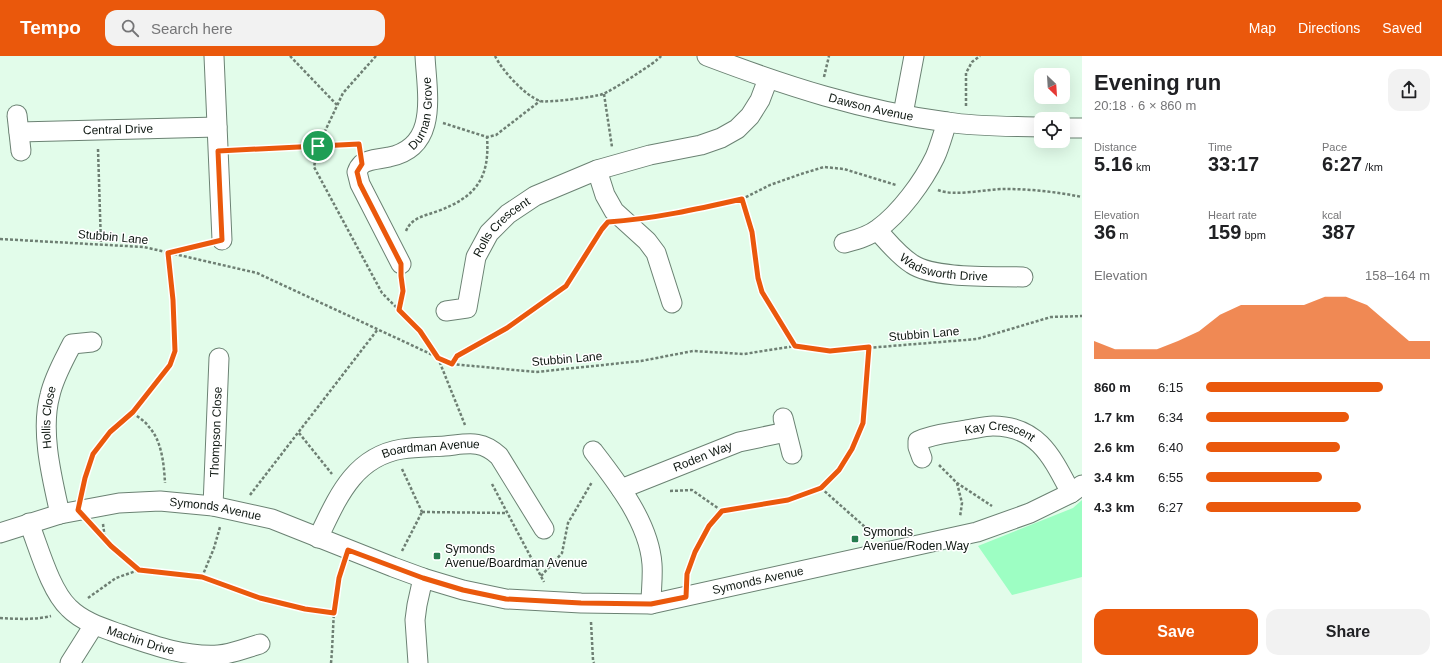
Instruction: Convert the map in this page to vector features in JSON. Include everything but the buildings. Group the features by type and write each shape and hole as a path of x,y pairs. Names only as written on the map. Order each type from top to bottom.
{"street":[{"path":"214,56 222,240"},
{"name":"Durnan Grove","path":"362,164 401,155 413,147 421,137 428,107 425,56"},
{"name":"Dawson Avenue","path":"707,56 768,79 848,103 948,122 1034,127"},
{"path":"903,114 914,56"},
{"name":"Rolls Crescent","path":"446,311 467,308 476,257 489,233 508,214 535,196 606,168 650,155 701,145 720,138 737,129 750,116 760,100 768,79"},
{"path":"844,243 862,238 877,230 894,215 917,185 935,157 948,122"},
{"name":"Central Drive","path":"19,133 217,127"},
{"path":"1070,128 1082,128"},
{"path":"362,164 357,172 360,184 401,264"},
{"path":"606,168 605,196 614,211 647,240 656,253 672,303"},
{"name":"Wadsworth Drive","path":"877,230 901,256 913,265 928,271 945,274 1023,277"},
{"name":"Hollis Close","path":"69,512 52,477 47,423 49,400 56,377 72,344 92,342"},
{"name":"Thompson Close","path":"218,507 220,358"},
{"name":"Roden Way","path":"621,489 714,451 784,425 792,454"},
{"name":"Kay Crescent","path":"922,458 918,447 918,441 929,436 992,426 1014,428 1030,436 1042,447 1076,489"},
{"name":"Boardman Avenue","path":"318,538 343,489 354,474 367,463 401,449 470,444 482,445 491,449 499,456 544,529"},
{"path":"598,457 621,489 643,530 652,563 651,604"},
{"name":"Symonds Avenue","path":"0,533 69,512 119,503 167,502 218,507 272,519 348,550 423,578 463,590 506,599 555,602 651,604 977,532 1030,513 1076,489"},
{"name":"Machin Drive","path":"29,523 49,576 60,596 72,611 94,625 154,646 189,654 219,655 239,651 260,644"},
{"path":"418,663 415,620 423,578"},
{"name":"Machin Drive","path":"70,663 94,625"}],"path":[{"path":"290,56 337,105"},
{"path":"495,56 501,66 523,90 540,102"},
{"path":"426,118 487,138 496,135 540,102 594,97 604,94 641,71 661,56"},
{"path":"967,124 966,73 972,62 980,56"},
{"path":"604,94 606,168"},
{"path":"98,130 101,244"},
{"path":"405,232 408,226 418,218 438,211 456,202 475,189 485,173 488,150 487,138"},
{"path":"218,151 359,144 362,164"},
{"path":"452,364 457,356 507,328 566,286 608,222 624,221 694,210 742,199 770,185 824,167 844,169 939,191 954,193 1004,189 1061,193 1082,197"},
{"path":"742,199 752,232 758,278 762,292 795,346"},
{"name":"Stubbin Lane","path":"0,238 144,247 257,273 452,364 536,372 641,361 693,351 744,354 795,346 830,351 977,339 1051,316 1082,316"},
{"path":"139,570 69,512 85,478 93,454 110,432 133,412 170,365 175,351 173,300 168,253 222,240"},
{"path":"401,264 403,291 399,310 420,331 438,358 464,418 470,444"},
{"path":"243,512 251,495 352,361 378,329"},
{"path":"686,597 687,574 695,552 709,526 722,511 788,500 821,488 839,470 852,449 863,423 869,347"},
{"path":"133,412 150,427 158,442 164,463 167,502"},
{"path":"299,433 343,489"},
{"path":"394,452 422,512"},
{"path":"541,576 562,553 568,523 598,457"},
{"path":"922,458 936,462 957,483 1013,519"},
{"path":"489,478 555,602"},
{"path":"957,483 962,503 957,536"},
{"path":"821,488 892,550"},
{"path":"670,491 692,490 722,511"},
{"path":"202,577 219,531 218,507"},
{"path":"422,512 508,513"},
{"path":"394,567 422,512"},
{"path":"331,663 334,613 339,578 348,550"},
{"path":"0,618 14,619 45,617 72,611 116,578 139,570 202,577 260,598 305,609 334,613"},
{"path":"590,603 592,660 594,663"}],"green space":[{"path":"1082,500 1082,577 1012,595 978,546 1073,508"}],"place":[{"name":"Symonds Avenue/Roden Way","path":"855,539"},
{"name":"Symonds Avenue/Boardman Avenue","path":"437,556"}],"route":[{"path":"359,144 362,164 357,172 360,184 401,264 403,291 399,310 420,331 438,358 452,364 457,356 507,328 566,286 608,222 624,221 694,210 742,199 752,232 758,278 762,292 769,306 795,346 830,351 869,347 863,423 852,449 839,470 821,488 788,500 722,511 709,526 695,552 687,574 686,597 651,604 581,603 506,599 463,590 423,578 348,550 339,578 334,613 305,609 260,598 202,577 139,570 111,546 78,510 85,478 93,454 110,432 133,412 170,365 175,351 173,300 168,253 222,240 218,151 318,146 359,144"}]}
